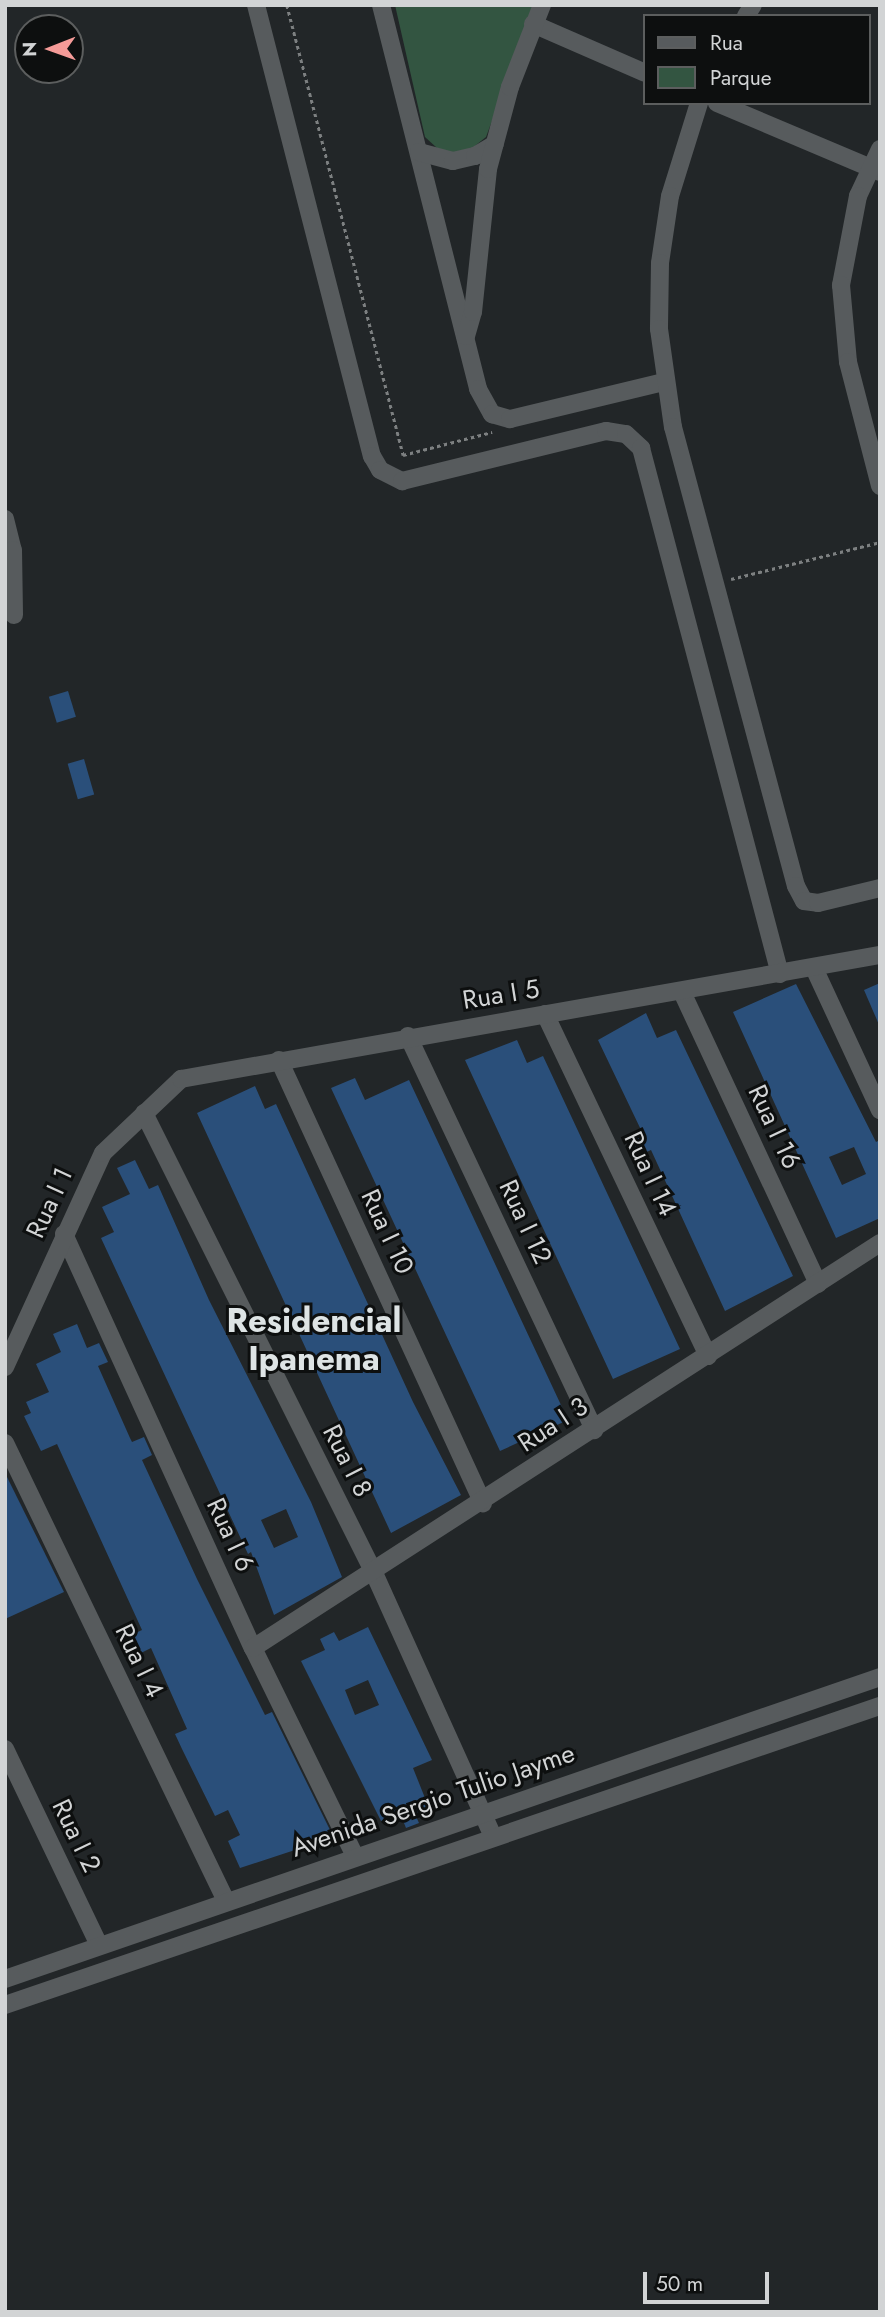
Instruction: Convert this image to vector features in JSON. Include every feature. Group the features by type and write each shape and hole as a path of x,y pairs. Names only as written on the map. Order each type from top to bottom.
{"street":[{"path":"256,5 372,456 380,470 402,481 606,431 626,434 640,448 780,974"},
{"path":"466,335 495,144 533,24 542,5"},
{"path":"382,6 466,335 487,406 492,414 510,419 664,382"},
{"path":"533,24 644,73"},
{"path":"698,105 678,164 664,230 659,297 664,382 796,886 804,901 818,903 880,888"},
{"path":"722,105 875,170"},
{"path":"419,152 441,160 464,159 495,144"},
{"path":"880,149 875,170 847,237 841,321 880,486"},
{"path":"5,519 13,550 14,615"},
{"name":"Rua I 5","path":"144,1113 181,1079 408,1036 682,992 880,955"},
{"path":"814,968 880,1110"},
{"name":"Rua I 16","path":"682,992 818,1284"},
{"name":"Rua I 14","path":"545,1014 708,1356"},
{"name":"Rua I 12","path":"408,1036 594,1430"},
{"name":"Rua I 10","path":"279,1060 483,1503"},
{"name":"Rua I 1","path":"5,1367 103,1153 144,1113"},
{"name":"Rua I 8","path":"144,1113 374,1573 493,1837"},
{"name":"Rua I 6","path":"64,1234 253,1648 355,1856"},
{"name":"Rua I 3","path":"253,1648 483,1503 880,1243"},
{"name":"Rua I 4","path":"5,1443 226,1901"},
{"name":"Avenida Sergio Tulio Jayme","path":"5,1979 483,1811 880,1677"},
{"name":"Avenida Sergio Tulio Jayme","path":"5,2005 880,1706"},
{"name":"Rua I 2","path":"5,1749 99,1945"}],"path":[{"path":"287,5 403,455 505,428 510,419"},
{"path":"715,583 880,542"}],"green space":[{"path":"395,5 535,5 486,137 471,149 453,153 437,148 425,137"}],"building":[{"path":"68,691 76,717 57,723 49,697"},
{"path":"84,759 94,795 78,799 68,764"},
{"path":"880,983 880,1027 864,990"},
{"path":"796,984 876,1142 880,1140 880,1218 836,1238 733,1012","holes":["854,1147 866,1174 842,1185 829,1157"]},
{"path":"646,1013 657,1038 676,1030 793,1276 725,1311 651,1150 638,1156 629,1138 642,1132 598,1040"},
{"path":"517,1040 527,1063 543,1056 680,1349 613,1379 465,1060"},
{"path":"355,1078 365,1100 409,1080 568,1420 500,1451 331,1088"},
{"path":"255,1086 265,1109 276,1104 413,1402 461,1495 391,1533 197,1113"},
{"path":"135,1160 149,1189 158,1185 209,1300 311,1502 342,1577 274,1615 251,1552 248,1554 101,1238 114,1232 102,1207 130,1194 117,1168","holes":["286,1509 298,1537 274,1548 261,1520"]},
{"path":"77,1324 87,1348 99,1343 108,1362 98,1366 130,1438 132,1442 144,1437 152,1455 142,1460 197,1579 265,1715 272,1712 331,1832 298,1849 240,1868 228,1841 240,1835 228,1810 215,1816 182,1749 175,1734 187,1729 151,1648 137,1655 129,1636 142,1630 57,1444 41,1451 24,1416 31,1413 26,1402 49,1392 36,1364 61,1352 53,1334"},
{"path":"5,1473 64,1592 5,1619"},
{"path":"368,1627 432,1760 413,1768 429,1808 415,1814 419,1823 406,1828 400,1813 381,1821 301,1661 325,1650 320,1639 334,1632 339,1641","holes":["368,1680 379,1705 355,1715 345,1690"]}],"district":[{"name":"Residencial Ipanema","path":"314,1340"}]}
